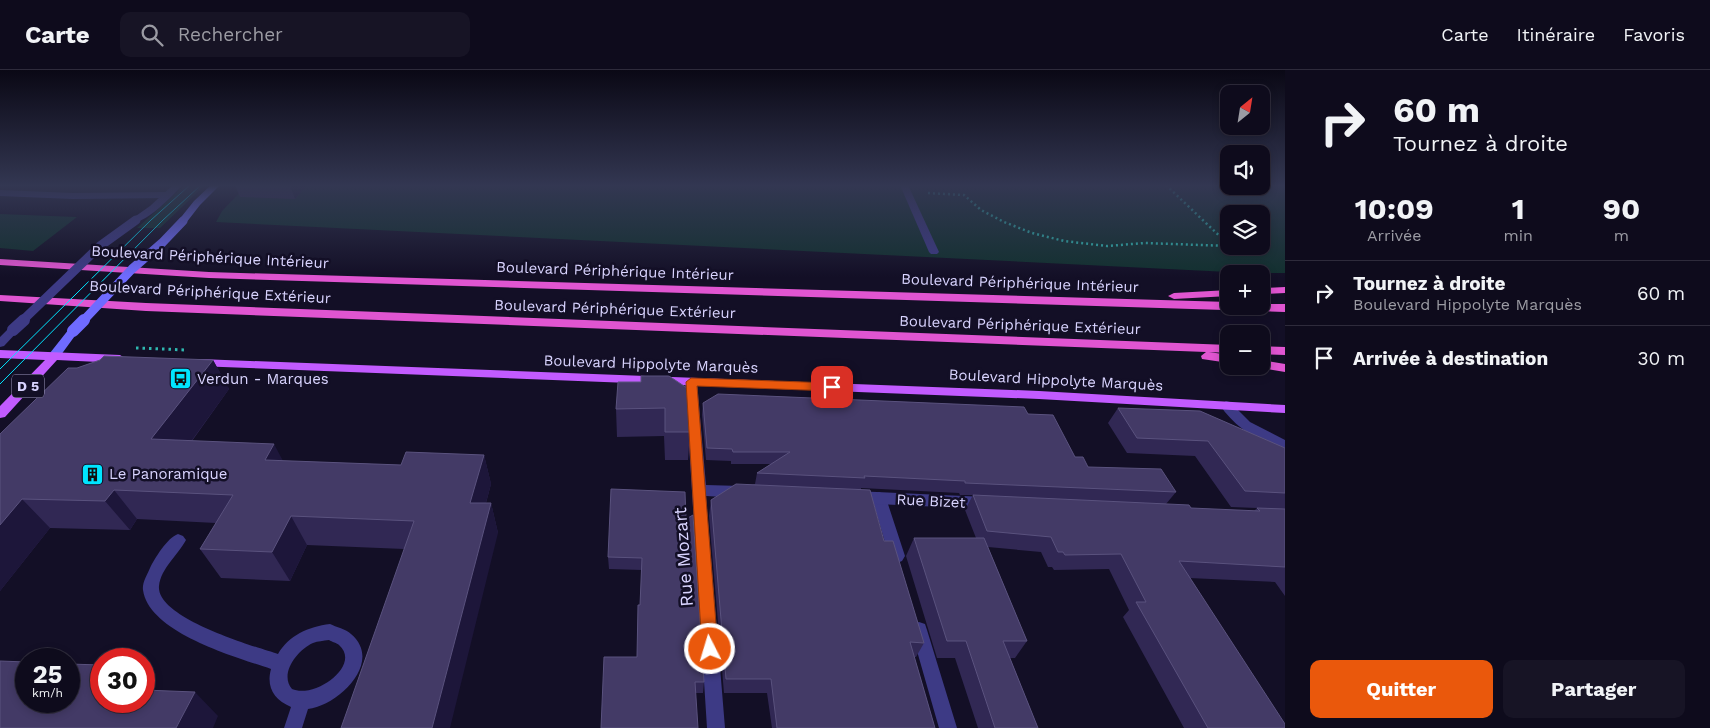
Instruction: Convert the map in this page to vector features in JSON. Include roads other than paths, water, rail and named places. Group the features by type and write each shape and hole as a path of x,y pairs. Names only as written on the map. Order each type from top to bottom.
{"highway":[{"name":"Boulevard Périphérique Intérieur","path":"0,262 209,275 1220,306"},
{"path":"1270,291 1285,290"},
{"path":"1086,301 1220,294"},
{"name":"Boulevard Périphérique Extérieur","path":"0,298 166,308 1220,349"},
{"path":"1270,307 1285,308"},
{"path":"1139,346 1220,358"},
{"path":"1270,350 1285,351"},
{"path":"1270,366 1285,368"}],"main road":[{"path":"54,356 73,331 132,269 162,243 187,216"},
{"path":"0,354 128,359"},
{"name":"D 5","path":"0,414 54,356"},
{"name":"Boulevard Hippolyte Marquès","path":"185,362 691,382 1285,409"}],"street":[{"path":"0,343 100,246 141,216"},
{"path":"918,216 934,252"},
{"name":"Rue Mozart","path":"691,382 716,728"},
{"path":"1226,405 1240,422 1260,435 1285,446"},
{"path":"698,490 755,493"},
{"name":"Rue Bizet","path":"841,497 998,504"},
{"path":"879,498 900,568"},
{"path":"178,540 153,578 150,591 159,606 177,622 218,643 281,664"},
{"path":"914,615 948,728"},
{"path":"330,632 342,636 351,643 354,654 352,668 344,681 331,692 317,700 302,701 289,698 281,689 278,677 281,664 289,651 302,640 316,634 330,632"},
{"path":"293,728 302,701"}],"tram line":[{"path":"0,369 156,216"},
{"path":"0,384 168,216"}],"place":[{"name":"Verdun - Marques","path":"181,379"},
{"name":"Le Panoramique","path":"93,474"}]}
